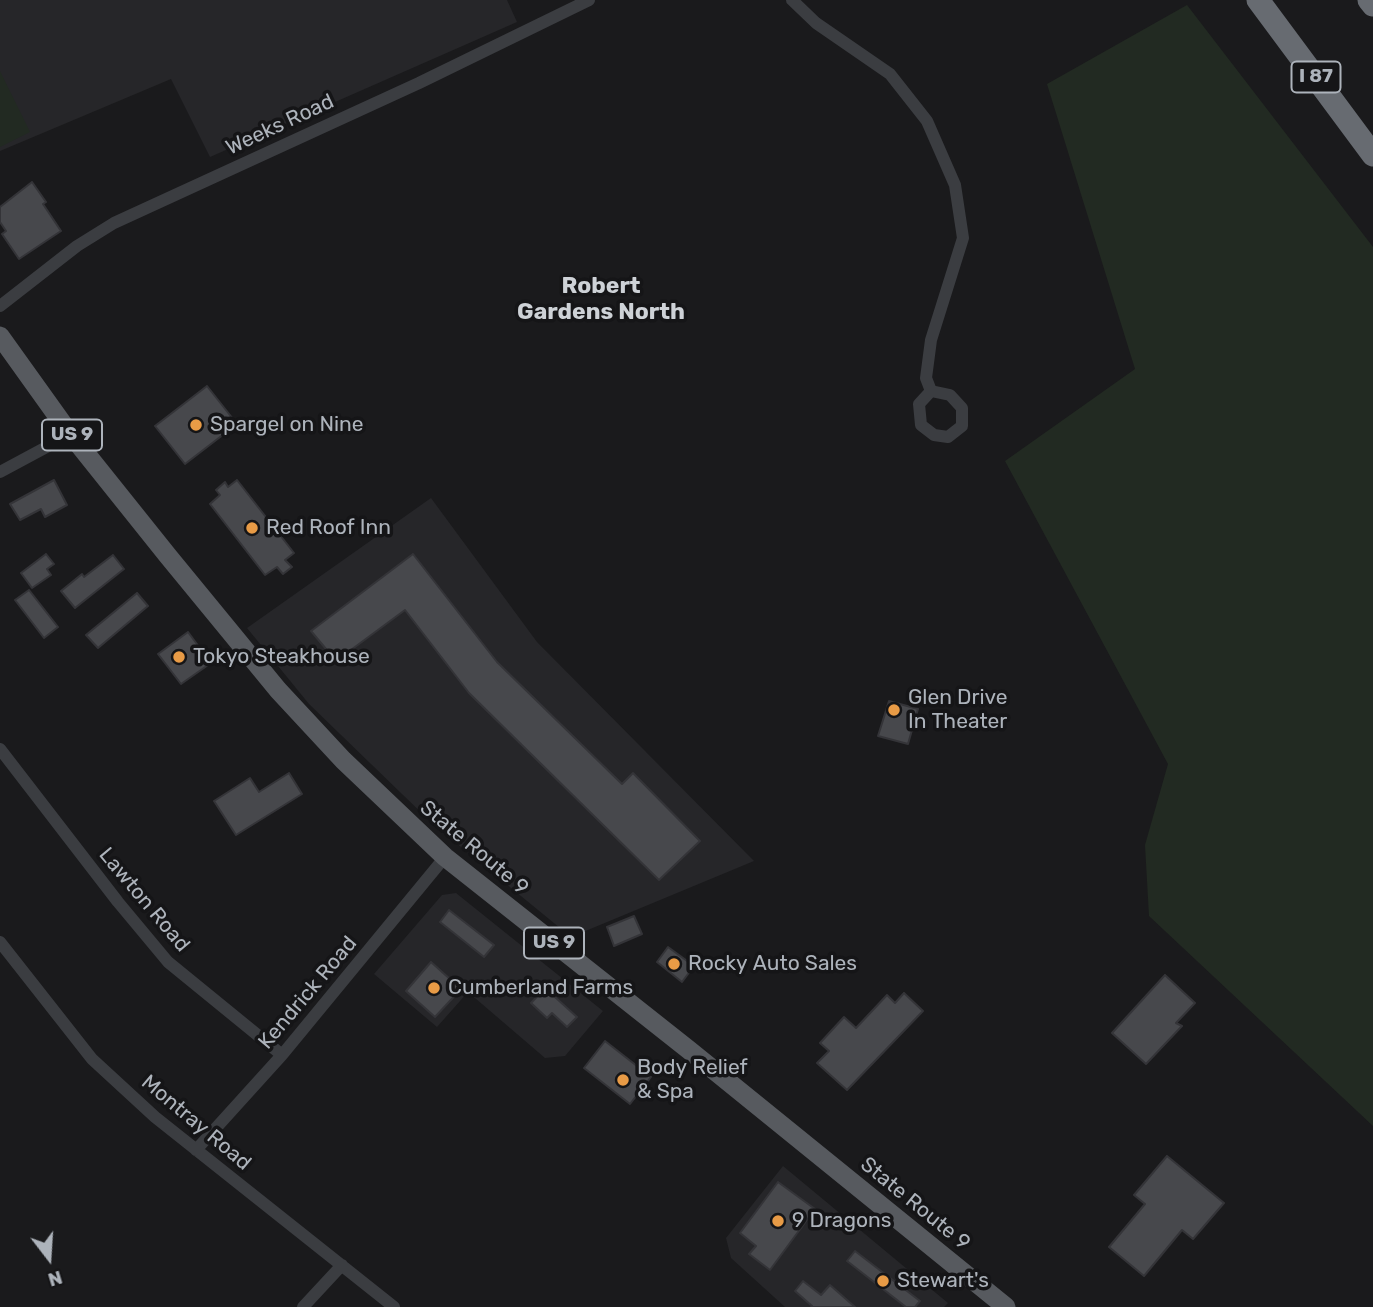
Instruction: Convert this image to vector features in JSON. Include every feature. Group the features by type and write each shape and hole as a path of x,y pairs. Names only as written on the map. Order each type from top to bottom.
{"highway":[{"name":"I 87","path":"1258,0 1373,155"},
{"path":"1369,0 1373,5"}],"main road":[{"name":"State Route 9","path":"0,336 68,431 278,690 343,760 445,857 1006,1307"}],"street":[{"name":"Weeks Road","path":"0,306 77,246 114,223 419,83 589,0"},
{"path":"792,0 816,23 890,74 927,121 955,185 963,239 931,340 926,378 931,391"},
{"path":"0,472 54,443 68,431"},
{"name":"Lawton Road","path":"0,749 118,902 168,962 282,1055"},
{"name":"Kendrick Road","path":"196,1150 282,1055 445,857"},
{"name":"Montray Road","path":"0,942 92,1059 155,1117 394,1307"},
{"path":"303,1307 342,1265"}],"shaded area":[{"path":"0,0 507,0 517,22 210,157 171,79 0,151"},
{"path":"1187,5 1373,247 1373,1126 1149,916 1145,845 1168,764 1005,461 1135,369 1047,84"},
{"path":"0,71 30,132 0,147"},
{"path":"431,498 537,642 754,861 571,937 433,824 309,704 247,628"},
{"path":"456,893 603,1011 565,1056 545,1058 468,992 437,1027 374,974 442,895"},
{"path":"783,1166 948,1303 944,1307 785,1307 731,1258 726,1238"}],"building":[{"path":"32,182 61,231 19,259 2,234 6,231 0,222 0,207"},
{"name":"Spargel on Nine","path":"207,386 237,424 185,464 155,426"},
{"path":"54,480 67,505 45,517 41,509 20,520 10,504"},
{"name":"Red Roof Inn","path":"237,480 294,553 285,560 292,567 283,574 277,567 265,575 210,504 220,495 216,490 225,482 228,487"},
{"path":"46,554 54,564 47,569 51,575 32,588 21,573"},
{"path":"413,554 497,662 622,784 633,773 700,841 659,880 469,693 405,610 336,661 311,631"},
{"path":"113,555 124,569 75,608 61,591"},
{"path":"29,590 58,627 44,638 15,600"},
{"path":"137,593 148,606 98,648 86,635"},
{"path":"188,632 211,663 181,684 158,654"},
{"path":"889,701 918,709 908,744 878,736"},
{"path":"289,773 302,794 236,835 214,801 250,778 259,792"},
{"name":"Cumberland Farms","path":"449,910 494,945 484,957 440,922"},
{"path":"634,916 642,934 614,946 607,927"},
{"path":"668,947 694,966 682,982 657,962"},
{"path":"431,962 461,989 435,1017 406,991"},
{"path":"1165,975 1195,1003 1176,1023 1182,1026 1146,1064 1112,1033"},
{"path":"545,988 577,1017 567,1027 552,1013 547,1018 531,1003"},
{"path":"904,993 923,1011 847,1090 817,1063 829,1051 820,1043 844,1017 856,1028 887,995 895,1003"},
{"path":"605,1041 651,1077 630,1104 584,1068"},
{"path":"1167,1156 1224,1203 1193,1239 1182,1230 1144,1276 1109,1247 1145,1204 1134,1195"},
{"name":"9 Dragons","path":"778,1182 815,1209 770,1270 749,1254 756,1246 740,1233"},
{"name":"Stewart's","path":"855,1251 920,1301 915,1307 906,1307 847,1261"},
{"path":"803,1281 821,1295 830,1285 855,1307 811,1307 795,1291"}],"place":[{"name":"Spargel on Nine","path":"196,425"},
{"name":"Red Roof Inn","path":"252,528"},
{"name":"Tokyo Steakhouse","path":"179,657"},
{"name":"Glen Drive In Theater","path":"894,710"},
{"name":"Rocky Auto Sales","path":"674,964"},
{"name":"Cumberland Farms","path":"434,988"},
{"name":"Body Relief & Spa","path":"623,1080"},
{"name":"9 Dragons","path":"778,1221"},
{"name":"Stewart's","path":"883,1281"}],"district":[{"name":"Robert Gardens North","path":"601,299"}]}
